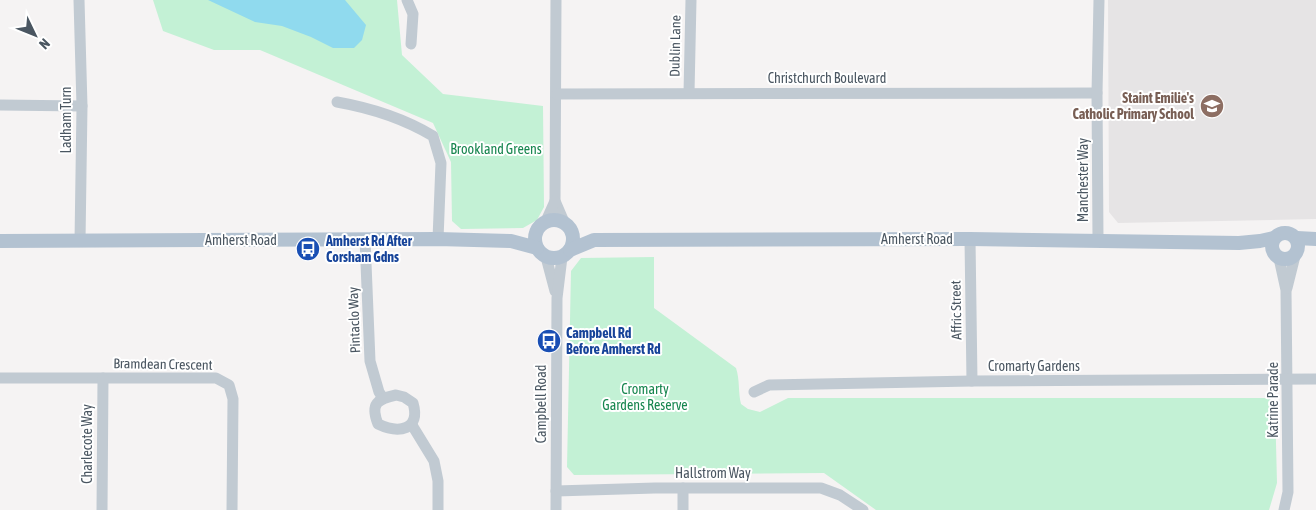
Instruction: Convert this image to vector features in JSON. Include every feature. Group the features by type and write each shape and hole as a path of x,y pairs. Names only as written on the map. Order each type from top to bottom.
{"main road":[{"name":"Amherst Road","path":"512,241 558,220 594,240"},
{"path":"566,224 574,238 566,253"},
{"path":"541,227 535,237 541,252"},
{"path":"1297,248 1292,234 1286,232 1274,238 1272,244 1277,256 1290,259 1297,248 1316,239"},
{"name":"Amherst Road","path":"0,241 366,239 512,241 541,252 551,258 594,240 970,239 1239,243 1260,242 1274,238"},
{"name":"Amherst Road","path":"1239,243 1277,256"},
{"path":"1297,248 1316,246"}],"street":[{"name":"Ladham Turn","path":"79,0 82,106 80,241"},
{"path":"408,0 413,14 411,44"},
{"path":"556,0 555,201 566,224"},
{"name":"Dublin Lane","path":"689,93 691,0"},
{"name":"Manchester Way","path":"1098,240 1097,93 1099,0"},
{"name":"Christchurch Boulevard","path":"557,94 1097,93"},
{"path":"336,102 376,110 415,125 433,136 441,163 438,239"},
{"path":"0,105 82,106"},
{"path":"541,227 555,201"},
{"name":"Pintaclo Way","path":"366,239 370,361 379,392 383,398"},
{"name":"Affric Street","path":"970,239 972,381"},
{"name":"Katrine Parade","path":"1286,290 1297,248"},
{"name":"Campbell Road","path":"541,252 557,298"},
{"name":"Campbell Road","path":"556,510 557,298 566,253"},
{"name":"Katrine Parade","path":"1277,256 1286,290 1288,492 1284,510"},
{"name":"Bramdean Crescent","path":"0,378 216,378 229,385 233,399 232,510"},
{"name":"Charlecote Way","path":"102,510 103,378"},
{"name":"Cromarty Gardens","path":"754,392 768,385 972,381 1316,379"},
{"path":"396,395 413,402 416,414 412,425 405,429 396,429 378,424 374,410 376,404 383,398 396,395"},
{"path":"412,425 434,461 438,481 438,510"},
{"path":"683,488 683,510"},
{"name":"Hallstrom Way","path":"556,491 683,488 821,488 840,495 863,510"}],"shaded area":[{"name":"Staint Emilie's Catholic Primary School","path":"1108,0 1316,0 1316,219 1118,223 1109,212"}],"green space":[{"name":"Brookland Greens","path":"153,0 397,0 402,55 443,94 543,106 544,207 537,220 523,228 461,229 452,221 451,162 433,123 260,50 214,50 163,31"},
{"name":"Cromarty Gardens Reserve","path":"654,257 654,308 736,368 741,404 748,409 760,412 788,398 1269,398 1275,404 1277,483 1269,510 876,510 824,473 574,475 567,467 571,271 581,258"}],"water":[{"path":"208,0 345,0 366,25 362,40 354,48 333,48 282,26 255,22"}],"place":[{"name":"Staint Emilie's Catholic Primary School","path":"1212,106"},
{"name":"Amherst Rd After Corsham Gdns","path":"308,249"},
{"name":"Campbell Rd Before Amherst Rd","path":"549,341"}]}
